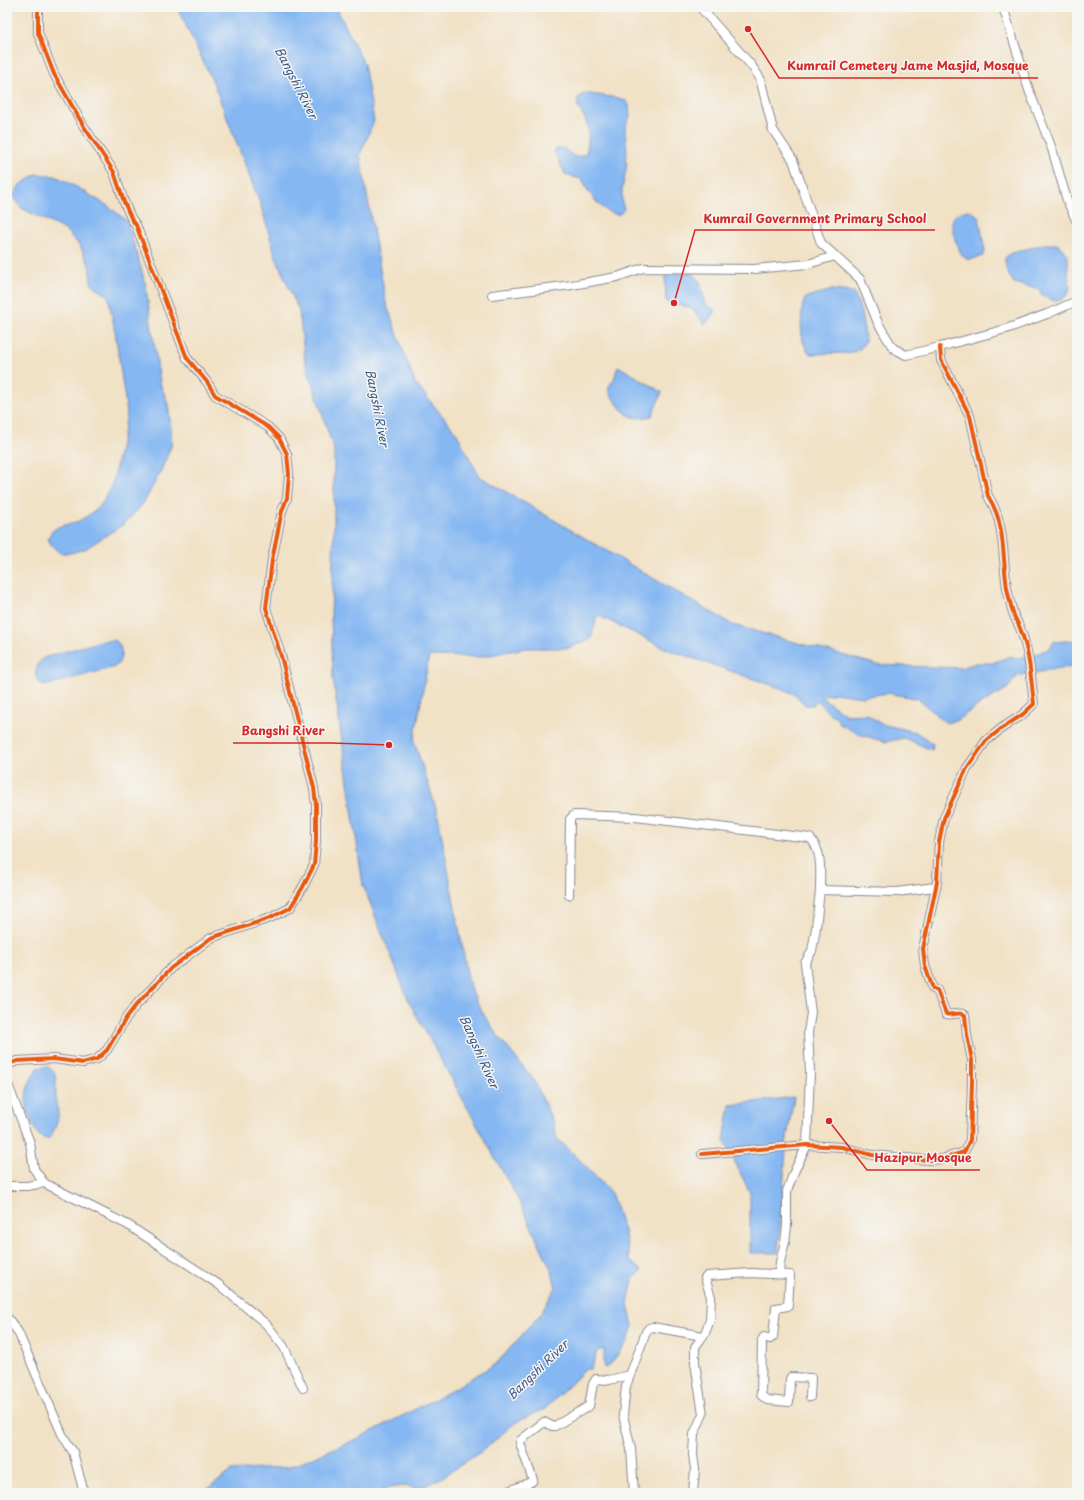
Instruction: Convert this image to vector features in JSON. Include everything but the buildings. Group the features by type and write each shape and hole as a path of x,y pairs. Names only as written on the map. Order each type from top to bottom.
{"street":[{"path":"7,1065 17,1061 54,1059 83,1062 97,1059 107,1050 126,1018 137,1004 171,968 211,938 270,918 290,908 314,865 316,841 316,805 314,788 281,656 266,608 272,560 286,498 289,477 287,454 279,438 268,427 215,395 207,382 187,358 136,225 124,202 114,172 83,125 54,74 38,33 38,7"},
{"path":"700,7 751,65 760,78 772,130 792,160 821,242 860,279 878,323 893,348 906,355 940,347 1006,329 1047,314 1077,300"},
{"path":"1003,7 1030,90 1052,149 1067,200 1077,222"},
{"path":"492,295 617,276 643,268 754,269 808,264 835,256"},
{"path":"702,1154 807,1145 842,1147 872,1155 929,1160 942,1159 964,1152 970,1140 972,1060 965,1015 960,1013 949,1015 946,1014 937,990 933,989 925,966 923,949 935,887 939,842 944,818 954,795 967,768 986,741 1022,715 1034,704 1031,673 1025,645 1021,631 1014,617 1007,588 1000,526 994,504 988,496 970,416 941,360 940,347"},
{"path":"569,895 570,819 574,815 635,817 810,838 816,844 819,854 820,890 812,951 805,963 810,1013 808,1032 810,1072 807,1145 787,1191 787,1226 779,1274"},
{"path":"820,890 897,892 935,887"},
{"path":"7,1082 30,1144 34,1169 44,1183 128,1225 218,1284 266,1324 284,1347 304,1388"},
{"path":"7,1186 26,1186 44,1183"},
{"path":"693,1493 694,1434 703,1414 695,1363 695,1347 703,1336 710,1320 711,1297 704,1278 707,1276 751,1273 790,1275 788,1305 787,1307 776,1308 773,1337 770,1339 764,1338 762,1340 761,1395 767,1400 789,1402 791,1377 811,1378 810,1397"},
{"path":"7,1317 18,1332 62,1434 73,1452 84,1493"},
{"path":"634,1493 631,1450 623,1415 626,1386 646,1332 649,1328 653,1327 703,1336"},
{"path":"504,1493 532,1481 520,1443 521,1440 544,1422 550,1426 555,1426 589,1406 593,1384 596,1379 609,1380 630,1375"}],"water":[{"path":"177,7 336,7 364,64 374,121 360,155 386,303 415,383 456,432 479,476 733,625 878,665 961,668 976,663 992,663 1011,656 1018,658 1034,655 1050,648 1053,642 1077,640 1077,665 1017,676 1008,688 957,720 946,723 918,699 888,693 862,697 835,693 820,696 846,715 867,714 881,724 916,732 933,744 932,750 904,738 886,742 858,734 840,724 835,716 828,713 818,700 813,705 805,705 796,695 783,689 669,650 597,615 591,639 568,648 526,648 480,657 429,656 414,741 437,811 470,988 484,1015 498,1036 534,1080 553,1122 557,1139 571,1151 611,1193 625,1234 629,1260 642,1271 633,1279 628,1304 633,1326 627,1342 610,1365 604,1368 604,1349 597,1351 591,1369 586,1369 545,1409 516,1422 482,1451 438,1480 417,1489 401,1486 375,1493 202,1493 232,1471 289,1467 357,1439 443,1395 497,1363 539,1316 556,1287 551,1269 520,1203 409,1002 363,885 333,679 331,616 334,527 334,450 305,361 299,311 276,258 261,206 213,82"},
{"path":"584,93 619,98 626,101 629,105 630,116 625,128 627,152 625,160 627,164 622,190 622,202 624,209 620,214 614,214 602,207 592,196 582,179 565,174 554,151 563,148 575,157 586,153 588,144 588,129 577,103 578,98"},
{"path":"36,174 55,176 68,182 108,206 127,221 145,282 160,383 168,404 171,428 172,444 160,473 143,504 124,524 85,549 71,553 60,553 52,546 48,539 51,532 58,527 79,521 95,511 103,502 113,482 127,414 115,331 108,295 97,289 91,283 89,265 80,246 65,230 21,208 13,195 20,185"},
{"path":"969,210 979,217 985,251 983,256 973,259 967,259 961,253 952,228 954,217"},
{"path":"1045,244 1057,244 1067,253 1070,289 1067,295 1061,300 1055,301 1044,297 1038,289 1014,283 1006,268 1005,258 1011,253"},
{"path":"693,273 700,282 706,305 715,310 710,320 704,324 691,308 673,305 666,301 665,277 670,274"},
{"path":"832,290 853,292 856,296 862,316 865,342 859,350 848,353 810,354 802,337 801,328 803,304 807,297"},
{"path":"618,366 662,392 652,416 638,418 632,417 623,411 614,399 608,388 614,379"},
{"path":"115,640 120,646 121,657 120,661 115,667 44,686 37,680 36,669 43,658 101,641"},
{"path":"48,1067 55,1073 56,1080 56,1104 58,1119 54,1130 48,1139 39,1135 35,1129 29,1116 26,1098 28,1086 35,1071 37,1068"},
{"path":"794,1097 787,1137 778,1253 750,1253 750,1193 724,1140 730,1105"}],"cycle path":[{"path":"7,1065 17,1061 54,1059 83,1063 97,1059 107,1050 126,1018 137,1004 171,968 211,938 270,918 290,908 314,865 316,841 316,805 314,788 281,656 266,608 272,560 282,511 287,498 289,474 287,454 279,438 268,427 215,395 207,382 187,358 136,225 124,202 114,172 83,125 54,74 38,33 38,7"},
{"path":"702,1154 807,1145 842,1147 872,1155 929,1160 942,1159 964,1152 970,1140 972,1060 965,1015 960,1013 946,1014 937,990 933,989 925,966 923,949 937,882 939,842 944,818 967,768 986,741 1022,715 1034,704 1030,667 1024,640 1021,629 1012,611 1007,588 1001,529 998,517 988,496 970,416 941,360 940,347"}],"place":[{"name":"Kumrail Cemetery Jame Masjid, Mosque","path":"748,29"},
{"name":"Kumrail Government Primary School","path":"674,303"},
{"name":"Bangshi River","path":"389,745"},
{"name":"Hazipur Mosque","path":"829,1121"}]}
